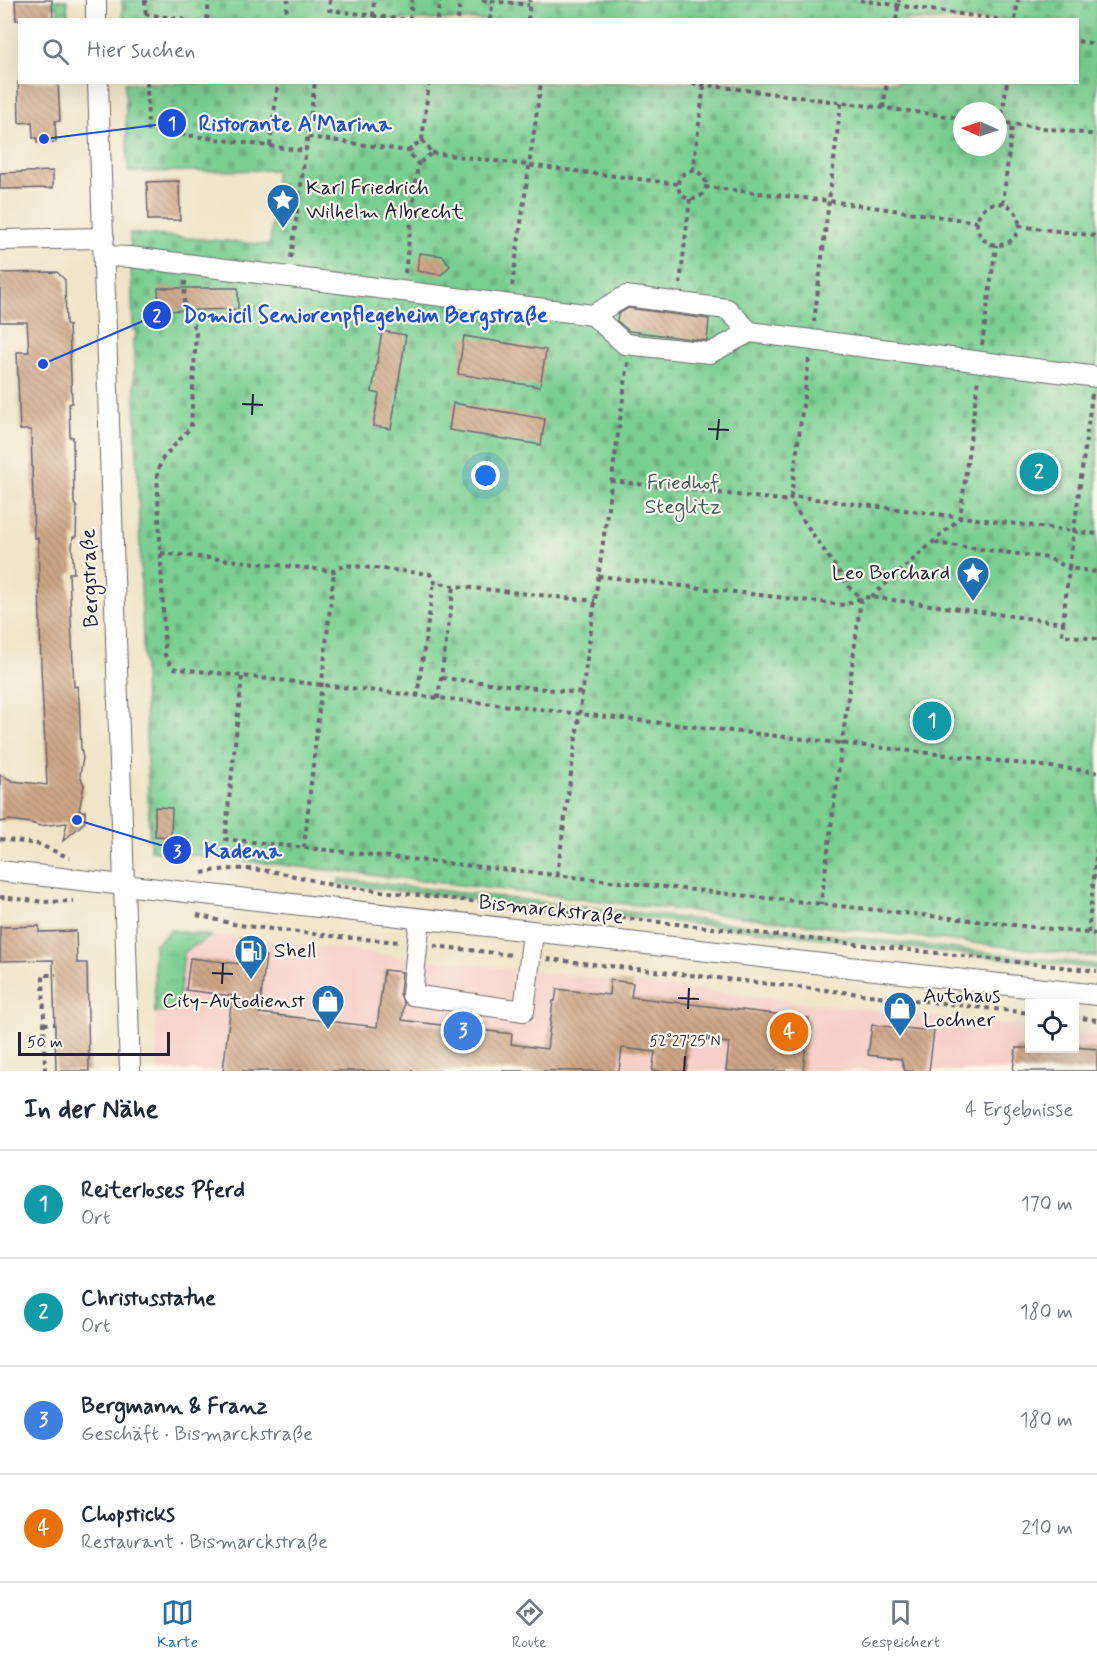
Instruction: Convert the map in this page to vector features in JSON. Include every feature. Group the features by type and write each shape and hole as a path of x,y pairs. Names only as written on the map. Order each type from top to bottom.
{"street":[{"path":"96,0 96,18"},
{"name":"Bergstraße","path":"98,84 130,1071"},
{"path":"0,240 104,247 130,256 186,264 593,315 625,344 631,345 710,353 750,332 1096,376"},
{"path":"593,315 626,296 727,309 750,332"},
{"name":"Bismarckstraße","path":"0,871 1097,995"},
{"path":"420,919 412,995 524,1011 533,932"}],"path":[{"path":"145,0 146,17"},
{"path":"207,18 209,0"},
{"path":"285,18 288,0"},
{"path":"330,0 329,10 390,18"},
{"path":"373,16 374,0"},
{"path":"408,18 412,0"},
{"path":"437,18 440,0"},
{"path":"458,18 460,0"},
{"path":"482,0 530,3 528,18"},
{"path":"860,0 899,2 991,18"},
{"path":"1015,18 1018,0"},
{"path":"490,18 493,1"},
{"path":"896,18 899,2"},
{"path":"1079,41 1097,44"},
{"path":"147,84 148,130 306,151"},
{"path":"270,146 278,84"},
{"path":"289,277 315,84"},
{"path":"429,84 422,140 432,153 678,184"},
{"path":"510,304 541,84"},
{"path":"697,84 953,117"},
{"path":"883,108 887,84"},
{"path":"1004,102 1007,84"},
{"path":"693,171 704,85"},
{"path":"841,103 791,498 850,588 861,598"},
{"path":"1007,124 1097,135"},
{"path":"1003,204 1012,124"},
{"path":"308,138 408,151 418,164 403,291"},
{"path":"408,151 422,140"},
{"path":"418,164 432,153"},
{"path":"678,184 682,176 693,171"},
{"path":"678,184 683,195 690,198 699,196 705,187 703,177 693,171"},
{"path":"705,187 829,201 978,222"},
{"path":"680,288 690,198"},
{"path":"997,203 1003,204 1017,214 1018,232 1009,242 996,245 982,237 978,222 986,207 997,203"},
{"path":"1019,226 1097,236"},
{"path":"871,597 960,518 996,245"},
{"path":"186,264 184,306 196,331 191,427 163,458 158,472 165,655 172,669 1097,772"},
{"path":"557,875 631,345"},
{"path":"1096,376 1062,635 1097,639"},
{"path":"611,481 791,498 1097,534"},
{"path":"934,543 1048,558 1069,568 1097,572"},
{"path":"161,553 334,571 345,565 430,574 434,582 417,697"},
{"path":"304,848 334,571"},
{"path":"598,576 844,605 861,598 871,597 1064,622"},
{"path":"434,582 594,602"},
{"path":"438,699 454,586"},
{"path":"821,904 861,598"},
{"path":"242,678 225,839 1097,934"},
{"path":"442,678 582,693"},
{"path":"0,839 40,844 78,862"},
{"path":"1088,933 1097,848"},
{"path":"196,874 229,868 252,868 282,872 336,886 1097,971"},
{"path":"0,897 44,902 80,900"},
{"path":"196,914 238,925 1025,1013"},
{"path":"45,1071 43,975 56,975"},
{"path":"1079,1018 1097,1020"},
{"path":"44,1024 55,1024"}],"shaded area":[{"path":"171,930 1025,1028 1025,1053 1079,1053 1079,1033 1097,1035 1097,1071 157,1071 154,945"}],"green space":[{"path":"52,0 67,0 68,18 58,18 58,6 52,6"},
{"name":"Friedhof Steglitz","path":"122,0 1097,0 1097,957 150,850 133,339 136,339 136,331 133,330 130,233 270,245 276,170 128,172 125,84 1079,84 1079,18 123,18"},
{"path":"339,879 1097,965 1097,969 338,884"},
{"path":"171,930 211,936 184,952 178,1009 155,1013 154,945"}],"building":[{"path":"15,0 52,0 53,18 18,18 16,20"},
{"path":"18,84 58,84 60,121 55,121 56,142 37,143 37,138 33,138 32,122 19,123"},
{"path":"53,171 53,188 0,189 0,173"},
{"path":"179,181 180,220 148,220 147,182"},
{"path":"419,253 443,256 450,266 441,275 417,271"},
{"path":"57,272 65,280 66,324 69,325 72,403 69,404 70,437 73,437 74,503 77,508 76,537 73,537 72,547 74,573 69,573 74,687 77,686 79,700 83,758 80,775 84,785 79,811 85,811 85,822 63,841 67,823 40,826 9,820 0,822 0,775 13,781 47,785 38,538 34,538 31,430 20,430 17,352 29,352 27,322 0,322 0,273"},
{"path":"158,288 238,288 238,309 159,311"},
{"path":"628,308 709,319 707,341 629,331 617,321 618,314"},
{"path":"382,331 406,335 391,429 373,426 379,394 372,392"},
{"path":"464,336 546,350 540,387 458,374"},
{"path":"453,403 545,419 541,445 449,430"},
{"path":"155,807 172,808 171,837 155,836"},
{"path":"39,926 39,932 76,931 77,963 87,963 89,1071 56,1071 53,960 0,961 0,927"},
{"path":"242,954 266,956 259,1013 377,1027 384,970 402,972 400,994 404,1004 402,1020 512,1034 511,1044 547,1049 553,1001 555,1001 557,989 609,995 610,980 633,983 631,997 809,1018 803,1071 726,1071 729,1043 690,1038 686,1071 652,1071 655,1052 622,1048 619,1071 223,1071 232,996 186,990 190,958 241,964"},
{"path":"872,1025 934,1031 929,1071 905,1071 901,1059 868,1055"},
{"path":"1079,1047 1097,1049 1097,1071 1013,1071 1016,1048 1025,1048 1025,1053 1079,1053"}],"place":[{"name":"Ristorante A'Marina","path":"44,139"},
{"name":"Karl Friedrich Wilhelm Albrecht","path":"283,229"},
{"name":"Domicil Seniorenpflegeheim Bergstraße","path":"43,364"},
{"name":"Christusstatue","path":"1039,472"},
{"name":"Leo Borchard","path":"973,602"},
{"name":"Reiterloses Pferd","path":"932,721"},
{"name":"Kadena","path":"77,820"},
{"name":"Shell","path":"251,980"},
{"name":"City-Autodienst","path":"328,1030"},
{"name":"Bergmann & Franz","path":"463,1031"},
{"name":"Chopsticks","path":"789,1032"},
{"name":"Autohaus Lochner","path":"900,1037"}]}
